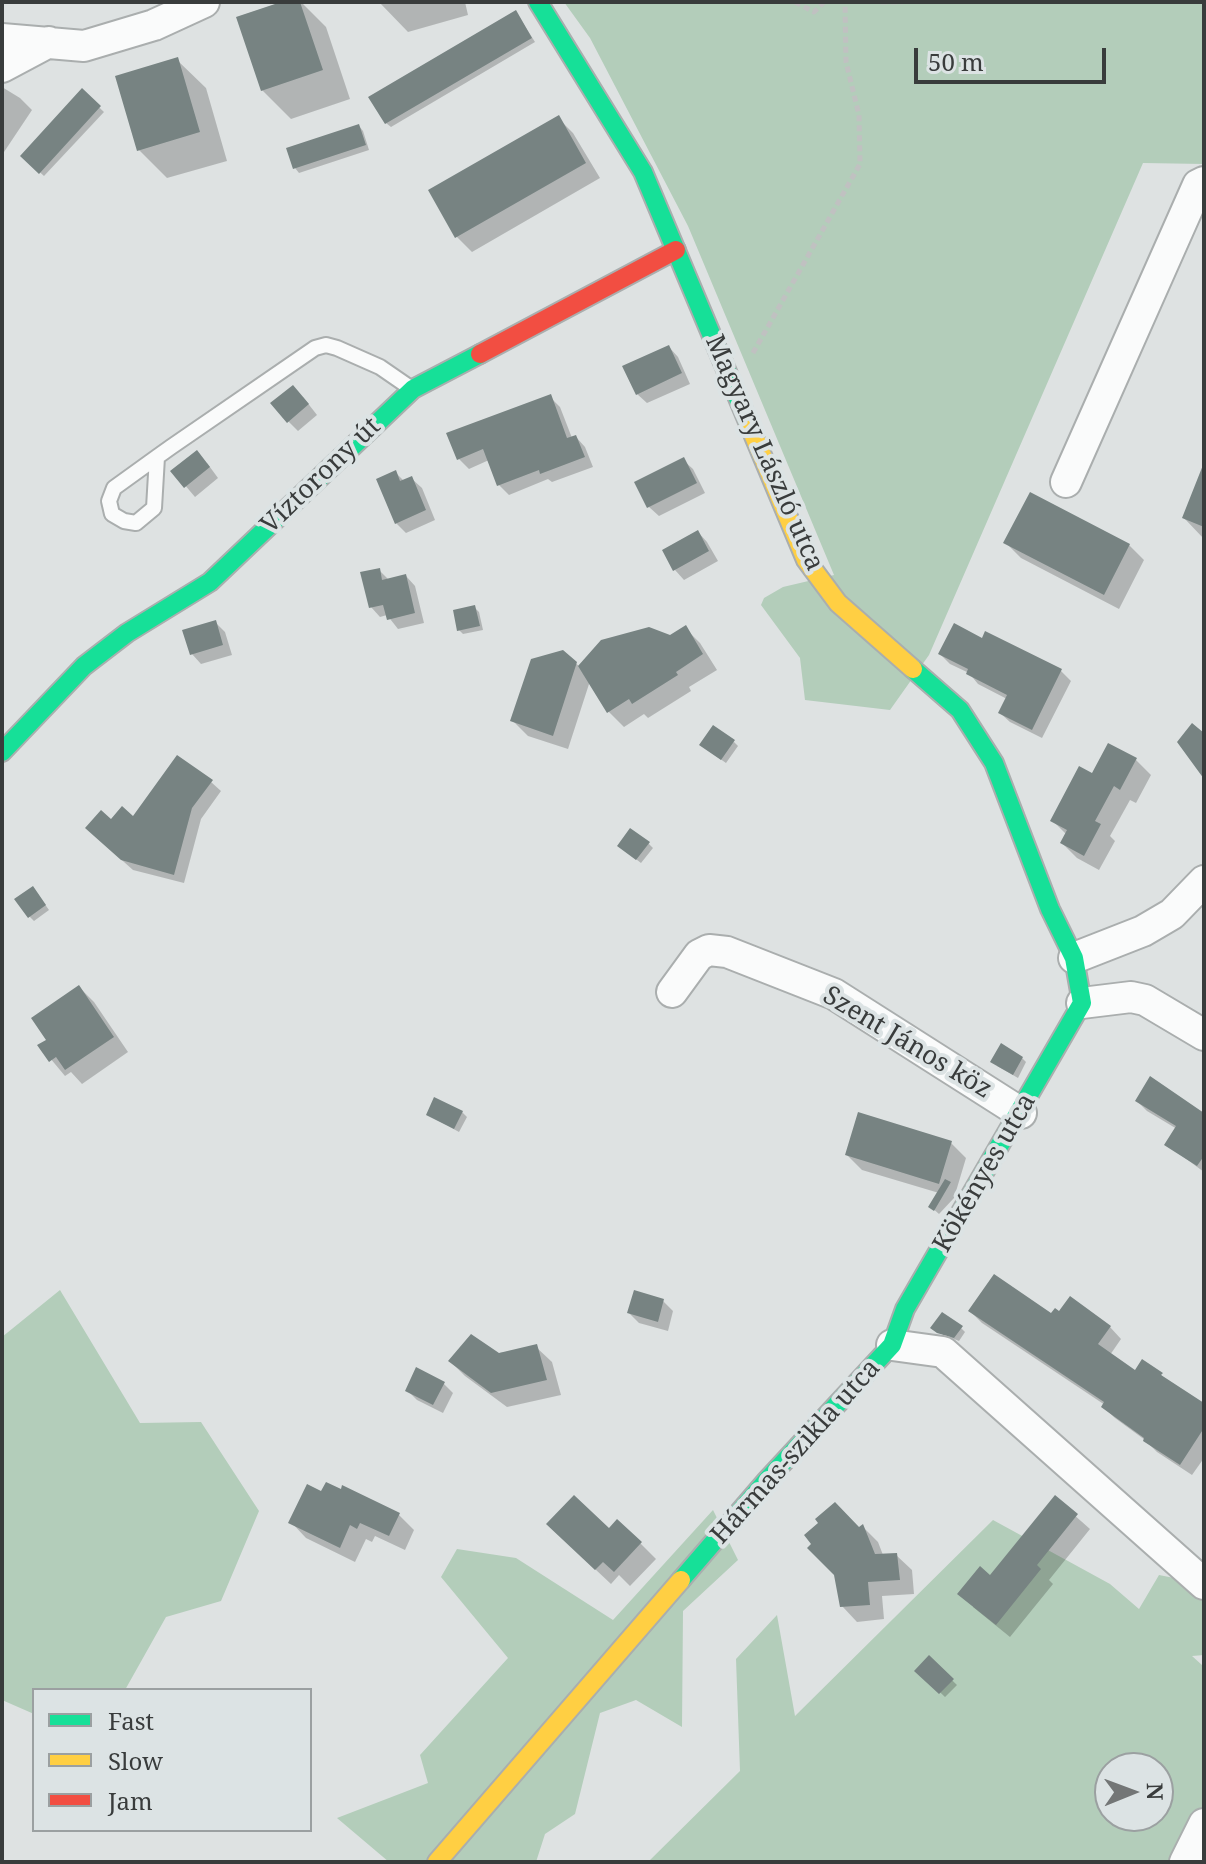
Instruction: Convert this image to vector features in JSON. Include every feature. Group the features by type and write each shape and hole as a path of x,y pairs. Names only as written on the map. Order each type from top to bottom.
{"street":[{"path":"2,39 84,46 154,25 204,2"},
{"name":"Magyary László utca","path":"538,2 643,172 806,560 838,603 960,710 994,763 1050,909 1074,958 1082,1003"},
{"path":"2,67 49,42"},
{"path":"1066,482 1198,185 1204,182"},
{"name":"Víztorony út","path":"2,752 84,666 127,633 210,582 413,389 676,250"},
{"path":"1074,958 1143,931 1172,914 1204,881"},
{"name":"Szent János köz","path":"672,992 699,955 709,950 727,952 834,994 1021,1113"},
{"path":"1082,1003 1131,997 1145,1000 1204,1035"},
{"name":"Kökényes utca","path":"892,1345 905,1309 1082,1003"},
{"name":"Hármas-szikla utca","path":"437,1862 767,1480 892,1345 943,1352 1204,1584"},
{"path":"1183,1862 1204,1824"}],"lane":[{"path":"157,457 154,508 136,523 112,514 109,501 114,488 157,457 315,348 326,345 380,367 413,389"}],"path":[{"path":"795,2 814,12 824,2"},
{"path":"733,388 860,164 859,115 846,62 845,2"},
{"path":"881,2 903,2"}],"green space":[{"path":"564,2 1204,2 1204,164 1143,163 929,655 890,710 805,700 800,658 761,605 764,598 783,587 834,575 688,226 590,38"},
{"path":"60,1290 140,1423 201,1422 259,1511 221,1601 166,1617 126,1688 32,1688 32,1713 2,1700 2,1337"},
{"path":"713,1510 738,1560 683,1611 682,1727 636,1700 600,1713 575,1814 545,1834 536,1862 389,1862 337,1818 428,1783 420,1755 508,1658 441,1577 457,1549 516,1558 613,1620"},
{"path":"993,1520 1110,1584 1139,1609 1159,1575 1184,1580 1204,1601 1204,1655 1192,1656 1202,1665 1204,1663 1204,1862 648,1862 740,1771 736,1659 777,1615 795,1716"}],"building":[{"path":"281,2 300,2 323,70 261,91 236,17"},
{"path":"516,10 532,38 385,124 368,97"},
{"path":"178,57 200,132 137,151 115,76"},
{"path":"82,88 101,106 39,174 20,156"},
{"path":"559,115 586,163 455,238 428,190"},
{"path":"359,124 366,145 293,169 286,148"},
{"path":"669,345 682,373 636,395 622,366"},
{"path":"293,385 309,404 287,423 270,403"},
{"path":"551,394 567,438 576,435 585,457 497,486 483,449 457,460 446,433"},
{"path":"197,450 210,467 184,488 170,471"},
{"path":"684,457 697,483 647,508 634,482"},
{"path":"1204,465 1204,527 1182,518"},
{"path":"396,470 400,481 412,476 426,510 395,524 376,479"},
{"path":"1030,492 1130,544 1104,595 1003,543"},
{"path":"698,530 709,551 673,571 662,550"},
{"path":"380,568 382,580 406,574 415,613 387,620 383,605 369,608 360,572"},
{"path":"475,605 480,626 457,631 453,610"},
{"path":"216,620 223,645 190,655 182,630"},
{"path":"954,623 982,638 985,631 1062,669 1032,730 998,713 1007,695 966,674 968,669 938,654"},
{"path":"686,625 703,654 676,672 678,675 632,704 629,699 607,713 578,666 601,640 649,627 670,635"},
{"path":"563,650 577,662 553,736 510,721 531,659"},
{"path":"1192,723 1204,733 1204,779 1177,742"},
{"path":"713,725 735,740 721,760 699,745"},
{"path":"1108,743 1137,758 1120,790 1114,786 1095,821 1101,824 1084,856 1060,843 1067,830 1050,821 1079,766 1092,773"},
{"path":"177,755 213,780 192,808 174,875 121,860 85,828 101,810 111,819 122,806 133,816"},
{"path":"630,828 650,842 636,860 617,846"},
{"path":"33,886 46,905 28,918 14,899"},
{"path":"79,985 114,1037 65,1070 56,1057 49,1062 37,1045 46,1040 31,1018"},
{"path":"1001,1043 1023,1057 1013,1075 990,1062"},
{"path":"1150,1076 1204,1113 1204,1156 1197,1166 1164,1145 1176,1126 1135,1101"},
{"path":"434,1097 463,1111 454,1129 426,1115"},
{"path":"858,1112 952,1141 939,1184 845,1155"},
{"path":"945,1179 951,1182 934,1211 928,1207"},
{"path":"994,1274 1051,1313 1055,1308 1059,1311 1070,1296 1111,1326 1098,1344 1135,1370 1142,1359 1204,1403 1204,1428 1180,1465 1143,1441 1144,1438 1101,1407 1104,1402 968,1311"},
{"path":"634,1290 664,1299 658,1322 627,1313"},
{"path":"942,1312 963,1326 954,1338 930,1328"},
{"path":"471,1334 499,1353 537,1344 547,1380 491,1393 448,1361"},
{"path":"416,1367 445,1382 433,1405 405,1391"},
{"path":"326,1482 341,1489 342,1485 400,1513 389,1536 360,1523 357,1529 350,1525 340,1548 288,1523 307,1484 321,1491"},
{"path":"574,1495 609,1528 617,1519 642,1542 614,1572 603,1562 595,1570 546,1524"},
{"path":"1055,1495 1078,1514 1037,1565 1041,1569 996,1625 957,1594 980,1566 990,1575"},
{"path":"835,1502 859,1527 863,1524 875,1554 897,1553 900,1580 868,1582 870,1605 840,1607 834,1575 807,1548 811,1544 804,1535 818,1523 815,1519"},
{"path":"929,1655 954,1679 939,1694 914,1671"}],"traffic: fast":[{"path":"538,2 643,172 751,429"},
{"path":"2,752 84,666 127,633 210,582 413,389 480,354"},
{"path":"681,1580 767,1480 892,1345 905,1309 1082,1003 1074,958 1050,909 994,763 960,710 913,669"}],"traffic: slow":[{"path":"751,429 806,560 838,603 913,669"},
{"path":"437,1862 681,1580"}],"traffic: jam":[{"path":"480,354 676,250"}]}
